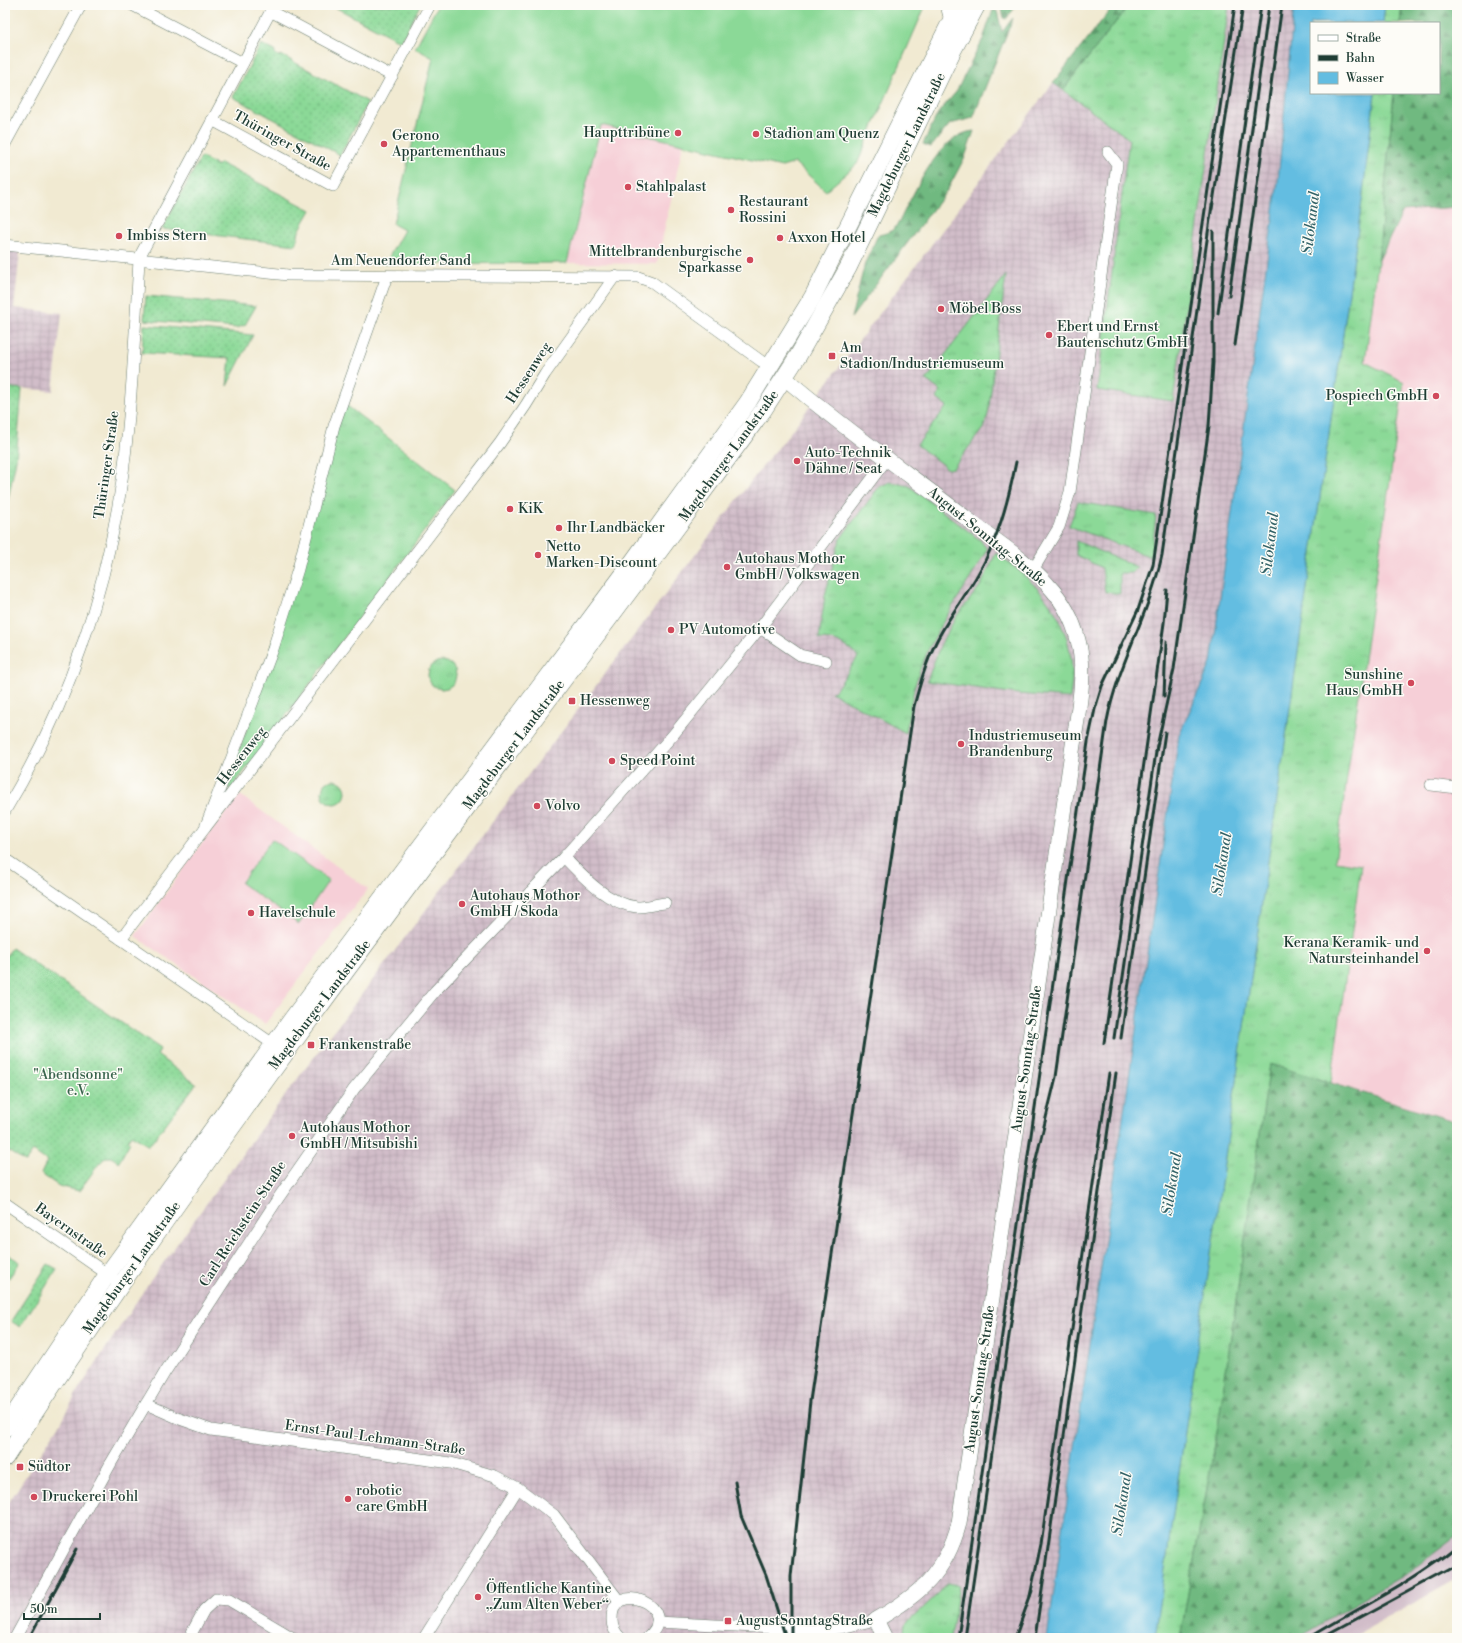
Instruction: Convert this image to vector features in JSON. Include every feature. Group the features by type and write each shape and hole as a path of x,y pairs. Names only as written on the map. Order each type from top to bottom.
{"main road":[{"name":"Magdeburger Landstraße","path":"5,1458 114,1279 274,1044 339,953 636,558 724,436 770,366 812,298 829,266 948,13 959,5"},
{"name":"Magdeburger Landstraße","path":"5,1428 114,1279 714,479 764,409 784,378 848,268 953,50 977,5"},
{"path":"770,366 784,378"}],"street":[{"path":"5,144 81,5"},
{"path":"132,5 243,63"},
{"name":"Thüringer Straße","path":"212,120 333,186 430,5"},
{"name":"Thüringer Straße","path":"5,811 30,764 69,680 83,642 107,559 123,475 129,420 140,260 212,120 272,8 392,76"},
{"path":"1033,570 1059,527 1070,492 1117,164 1108,152"},
{"name":"Am Neuendorfer Sand","path":"5,245 288,275 638,277 652,282 770,366"},
{"name":"Hessenweg","path":"205,828 274,649 298,569 334,426 387,276"},
{"name":"Hessenweg","path":"121,939 500,443 545,374 615,276"},
{"name":"August-Sonntag-Straße","path":"657,1622 812,1630 841,1628 876,1620 914,1596 936,1573 953,1544 959,1523 1081,689 1081,656 1074,627 1059,598 1033,570 887,459 784,378"},
{"name":"Carl-Reichstein-Straße","path":"15,1638 111,1463 146,1404 279,1198 366,1074 435,991 564,857 673,736 760,628 887,459"},
{"path":"760,628 800,655 826,661"},
{"path":"1431,785 1457,788"},
{"path":"564,857 594,887 616,900 637,907 665,903"},
{"path":"5,859 274,1044"},
{"name":"Bayernstraße","path":"5,1203 114,1279"},
{"name":"Ernst-Paul-Lehmann-Straße","path":"146,1404 180,1420 211,1430 451,1463 495,1476 518,1488 554,1515 620,1602"},
{"path":"424,1638 518,1488"},
{"path":"621,1638 615,1632 612,1618 613,1611 620,1602 633,1598 644,1601 653,1609 657,1622 652,1634 647,1638"},
{"path":"188,1638 204,1610 216,1599 229,1600 293,1638"},
{"path":"876,1620 885,1638"}],"shaded area":[{"path":"1229,5 1294,5 1278,181 1211,663 1179,735 1047,1638 951,1638 959,1585 947,1583 940,1592 905,1625 903,1638 5,1638 5,1508 64,1418 76,1394 148,1284 280,1102 765,463 783,442 1053,83 1129,139 1128,153 1173,401"},
{"name":"Stahlpalast","path":"601,125 683,144 657,264 567,263"},
{"path":"1457,207 1457,1122 1304,1075 1403,382 1365,362 1378,262 1403,211"},
{"path":"5,250 20,252 14,308 62,313 53,391 5,387"},
{"name":"Havelschule","path":"240,795 368,889 265,1024 135,936 205,839"},
{"path":"1457,1536 1457,1579 1351,1638 1297,1638"}],"green space":[{"path":"331,5 420,5 401,42"},
{"name":"Stadion am Quenz","path":"438,5 923,5 924,9 857,164 826,191 795,163 782,167 601,125 567,263 385,264 404,230 393,224 433,58 415,48"},
{"path":"1001,5 1017,5 1006,19 1004,18"},
{"path":"1114,5 1129,5 1063,90 1053,83"},
{"path":"1129,5 1229,5 1173,401 1097,390 1129,139 1063,90"},
{"path":"1385,5 1402,5 1400,22 1383,22"},
{"path":"1402,5 1457,5 1457,207 1403,211 1378,262 1394,94 1440,94 1440,22 1400,22"},
{"path":"993,10 997,11 1002,32 1013,18 973,118 950,124 931,147 923,144 938,113 956,92 983,39"},
{"path":"261,44 275,51 274,53 280,57 281,55 368,102 340,155 233,97"},
{"path":"1375,94 1394,94 1378,262 1365,362 1404,382 1335,861 1361,865 1331,1083 1270,1064 1218,1427 1180,1638 1155,1638 1274,820 1362,201"},
{"path":"974,131 965,157 948,189 851,318 865,263 878,235 887,233 895,228 926,172 943,149 952,140 963,134"},
{"path":"201,157 218,166 220,163 311,210 299,231 296,245 162,229"},
{"path":"1006,275 988,414 984,427 953,468 948,469 917,445 947,406 936,398 941,391 926,380"},
{"path":"146,296 256,306 245,325 237,328 144,320"},
{"path":"144,325 253,335 227,386 230,358 142,353"},
{"path":"5,387 22,389 16,460 5,514"},
{"path":"346,405 455,490 231,789 224,786 248,726 337,426"},
{"path":"890,482 909,486 980,540 987,549 937,633 923,662 914,688 906,733 831,692 835,691 858,657 848,648 836,641 819,639 825,595 840,539 879,487"},
{"path":"1078,502 1156,515 1151,557 1069,526"},
{"path":"1076,541 1137,567 1132,573 1120,573 1120,594 1105,592 1102,568 1076,555"},
{"path":"996,553 1011,564 1037,588 1048,601 1057,616 1064,631 1069,648 1072,671 1070,698 1018,694 927,681 940,646 956,617 981,585"},
{"path":"442,661 452,665 456,675 452,685 442,689 432,685 428,675 432,665"},
{"path":"334,780 343,783 346,792 343,801 334,804 325,801 322,792 325,783"},
{"path":"272,839 329,880 299,924 241,883"},
{"name":"\"Abendsonne\" e.V.","path":"12,948 160,1049 157,1055 196,1084 149,1146 131,1135 128,1140 130,1142 119,1162 111,1157 106,1157 98,1165 79,1191 59,1186 41,1174 47,1161 33,1151 25,1162 5,1149 5,958"},
{"path":"1270,1064 1457,1122 1457,1536 1409,1572 1297,1638 1180,1638 1218,1427"},
{"path":"5,1253 20,1262 9,1278 5,1276"},
{"path":"48,1264 57,1269 20,1327 11,1321"},
{"path":"947,1583 959,1585 951,1638 903,1638 905,1625 940,1592"}],"water":[{"name":"Silokanal","path":"1294,5 1385,5 1383,22 1310,22 1310,94 1375,94 1362,201 1274,820 1155,1638 1047,1638 1179,735 1211,663 1278,181"}],"railway":[{"path":"958,1638 1088,742 1095,709 1102,686 1138,610 1153,565 1235,5"},
{"path":"1212,209 1243,5"},
{"path":"1218,313 1261,5"},
{"path":"1229,296 1269,5"},
{"path":"1235,345 1282,5"},
{"path":"965,1638 1033,1171 1056,1077 1107,721 1112,700 1126,658 1150,597 1162,555 1212,205"},
{"path":"1156,751 1174,669 1209,426 1213,363 1213,231"},
{"path":"791,1638 791,1576 810,1401 914,706 932,650 946,624 978,574 997,534 1010,491 1016,462"},
{"path":"1104,1043 1164,623 1167,590"},
{"path":"1164,696 1166,642"},
{"path":"1121,1038 1165,732"},
{"path":"1114,1038 1157,745"},
{"path":"1030,1596 1041,1544 1109,1073"},
{"path":"1035,1638 1116,1073"},
{"path":"735,1482 741,1516 766,1575 786,1638"},
{"path":"1309,1638 1422,1572 1457,1546"},
{"path":"29,1638 77,1549"},
{"path":"1322,1638 1457,1565"},
{"path":"1015,1638 1032,1591"}],"place":[{"name":"Haupttribüne","path":"678,133"},
{"name":"Stadion am Quenz","path":"756,134"},
{"name":"Gerono Appartementhaus","path":"384,144"},
{"name":"Stahlpalast","path":"628,187"},
{"name":"Restaurant Rossini","path":"731,210"},
{"name":"Imbiss Stern","path":"119,236"},
{"name":"Axxon Hotel","path":"780,238"},
{"name":"Mittelbrandenburgische Sparkasse","path":"750,260"},
{"name":"Möbel Boss","path":"941,309"},
{"name":"Ebert und Ernst Bautenschutz GmbH","path":"1049,335"},
{"name":"Am Stadion/Industriemuseum","path":"832,356"},
{"name":"Pospiech GmbH","path":"1436,396"},
{"name":"Auto-Technik Dähne / Seat","path":"797,461"},
{"name":"KiK","path":"510,509"},
{"name":"Ihr Landbäcker","path":"559,528"},
{"name":"Netto Marken-Discount","path":"538,555"},
{"name":"Autohaus Mothor GmbH / Volkswagen","path":"727,567"},
{"name":"PV Automotive","path":"671,630"},
{"name":"Sunshine Haus GmbH","path":"1411,683"},
{"name":"Hessenweg","path":"572,701"},
{"name":"Industriemuseum Brandenburg","path":"961,744"},
{"name":"Speed Point","path":"612,761"},
{"name":"Volvo","path":"537,806"},
{"name":"Autohaus Mothor GmbH / Škoda","path":"462,904"},
{"name":"Havelschule","path":"251,913"},
{"name":"Kerana Keramik- und Natursteinhandel","path":"1427,951"},
{"name":"Frankenstraße","path":"311,1045"},
{"name":"Autohaus Mothor GmbH / Mitsubishi","path":"292,1136"},
{"name":"Südtor","path":"20,1467"},
{"name":"Druckerei Pohl","path":"34,1497"},
{"name":"robotic care GmbH","path":"348,1499"},
{"name":"Öffentliche Kantine „Zum Alten Weber“","path":"478,1597"},
{"name":"AugustSonntagStraße","path":"728,1621"}]}
